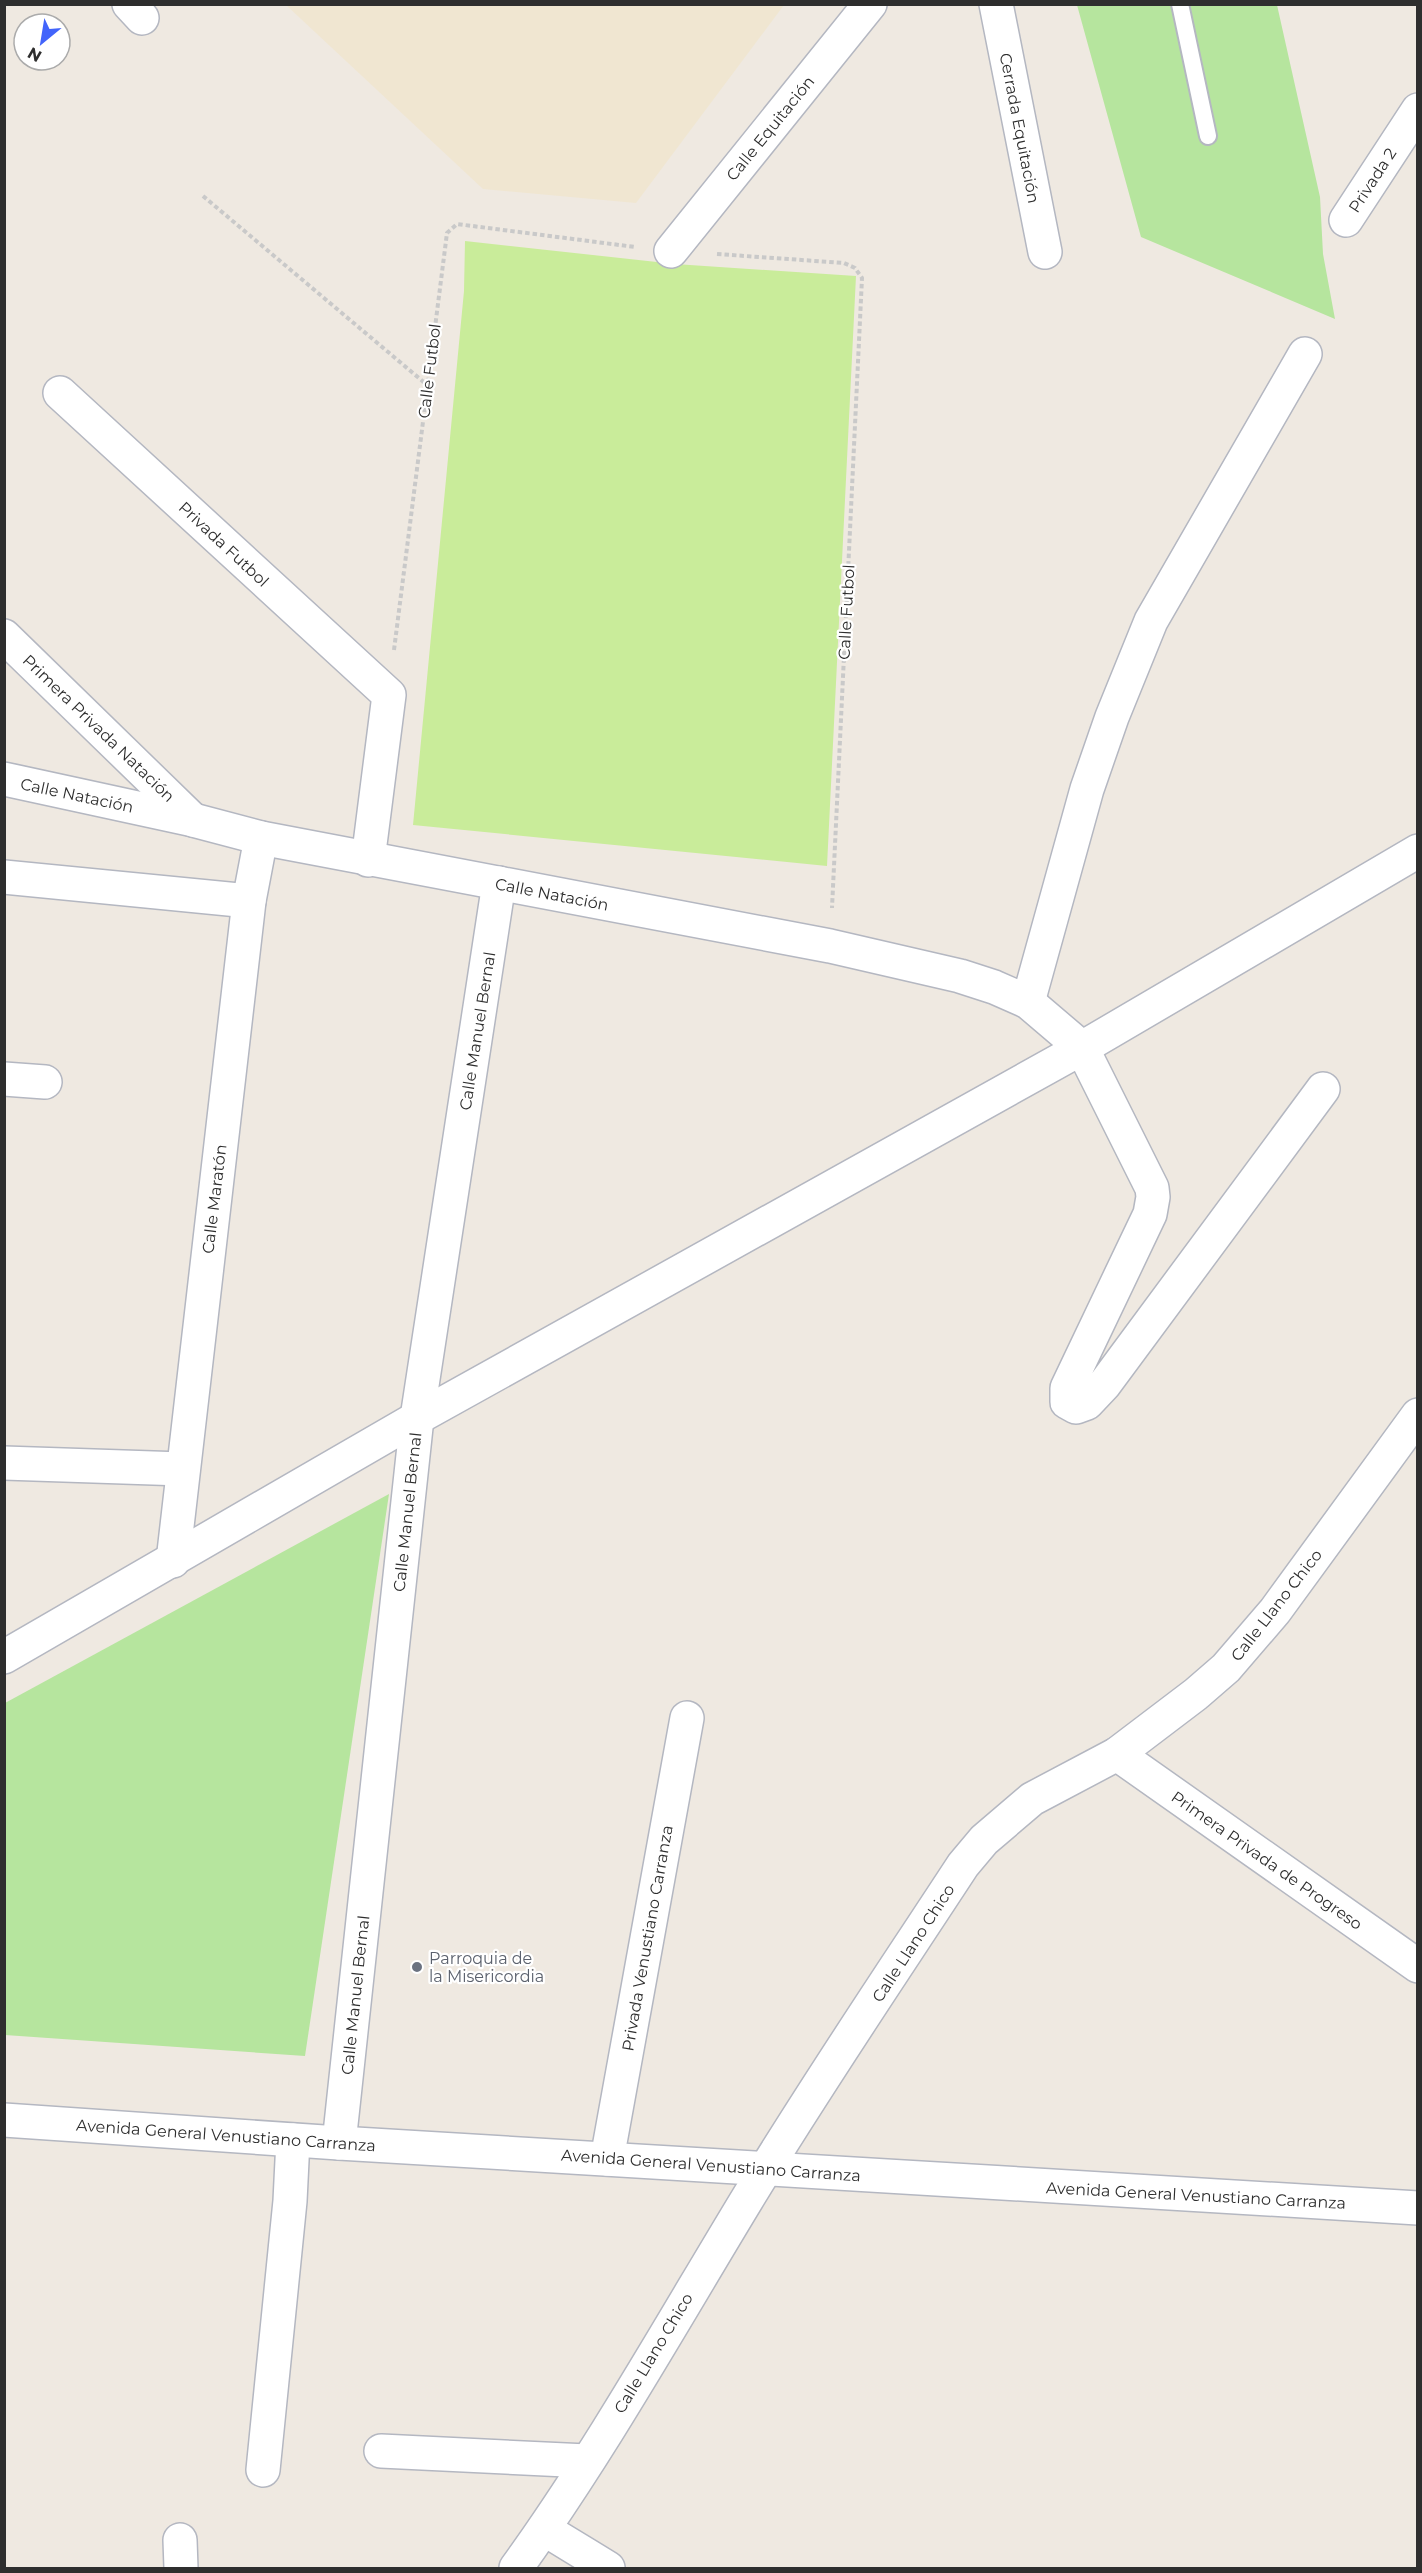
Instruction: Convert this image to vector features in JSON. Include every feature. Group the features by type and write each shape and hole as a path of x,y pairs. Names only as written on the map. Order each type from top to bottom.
{"street":[{"name":"Calle Equitación","path":"671,251 870,4"},
{"name":"Cerrada Equitación","path":"996,4 1045,252"},
{"name":"Privada 2","path":"1346,220 1418,110"},
{"path":"1028,1002 1087,789 1112,717 1151,621 1305,354"},
{"name":"Privada Futbol","path":"60,393 389,695"},
{"name":"Primera Privada Natación","path":"4,636 193,820"},
{"path":"368,860 389,695"},
{"name":"Calle Natación","path":"4,779 193,820 261,838 830,946 960,976 994,987 1028,1002 1082,1048"},
{"name":"Calle Maratón","path":"173,1561 249,901 261,838"},
{"path":"4,1657 417,1418 1082,1048 1418,850"},
{"path":"4,877 249,901"},
{"name":"Calle Manuel Bernal","path":"339,2143 417,1418 499,883"},
{"path":"1082,1048 1152,1188 1154,1197 1150,1214 1067,1388 1067,1402 1072,1406 1081,1406 1104,1385 1323,1089"},
{"path":"4,1079 45,1082"},
{"name":"Calle Llano Chico","path":"516,2568 587,2461 765,2169 963,1865 984,1839 1032,1799 1117,1754 1196,1694 1226,1668 1282,1601 1418,1415"},
{"path":"4,1463 183,1469"},
{"name":"Privada Venustiano Carranza","path":"607,2159 687,1718"},
{"name":"Primera Privada de Progreso","path":"1117,1754 1418,1966"},
{"name":"Avenida General Venustiano Carranza","path":"4,2120 339,2143 1418,2208"},
{"path":"263,2470 290,2201 293,2140"},
{"path":"381,2451 587,2461"},
{"path":"544,2529 608,2568"}],"lane":[{"path":"1180,4 1208,136"}],"path":[{"path":"203,196 427,385"},
{"name":"Calle Futbol","path":"389,695 444,240"},
{"name":"Calle Futbol","path":"830,946 862,278"}],"shaded area":[{"path":"286,5 784,5 636,203 483,189"}],"green space":[{"path":"1077,5 1277,5 1320,197 1323,254 1335,319 1141,237"},
{"path":"465,241 675,264 856,276 827,866 413,825 464,291"},
{"path":"389,1494 305,2056 5,2035 5,1703"}],"place":[{"name":"Parroquia de la Misericordia","path":"417,1967"}]}
